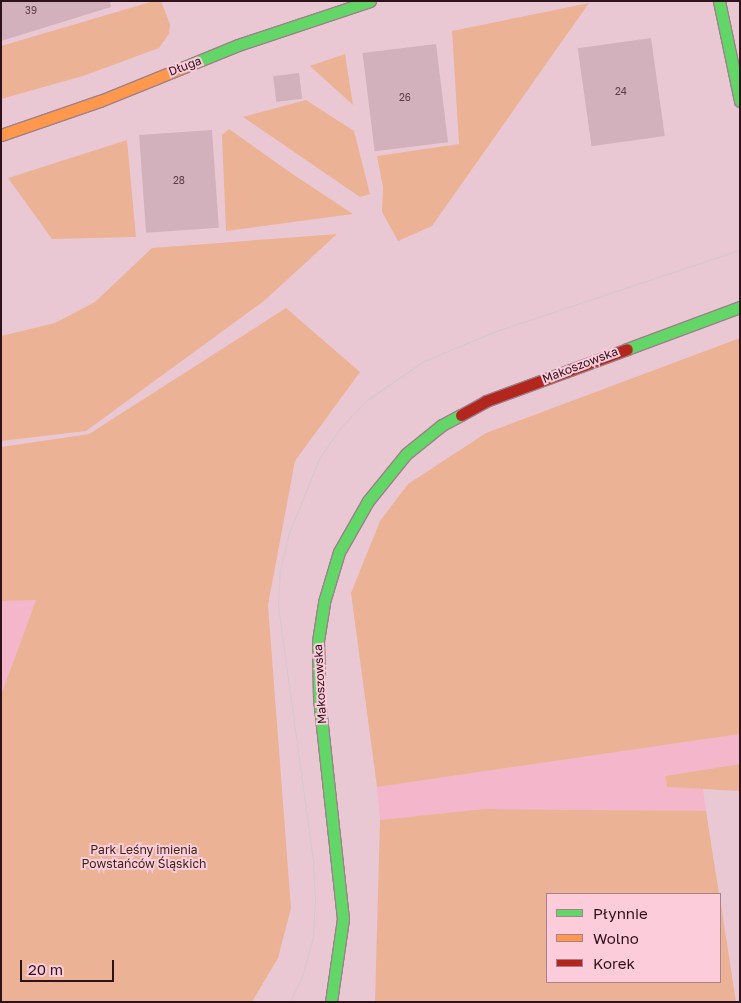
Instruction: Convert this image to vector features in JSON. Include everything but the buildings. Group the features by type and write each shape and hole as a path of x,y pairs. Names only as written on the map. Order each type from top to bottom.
{"main road":[{"name":"Długa","path":"1,135 100,101 238,45 370,1"},
{"path":"719,1 740,101"},
{"name":"Makoszowska","path":"331,1002 340,964 342,919 319,698 318,641 324,602 339,552 368,501 406,454 442,425 486,401 740,307"}],"shaded area":[{"path":"36,600 1,695 1,601"},
{"path":"740,734 740,764 665,776 667,787 703,789 706,811 484,809 380,820 377,787"}],"green space":[{"path":"154,1 161,1 170,24 169,34 159,48 83,76 1,99 1,46"},
{"path":"589,3 432,226 398,241 382,212 383,187 377,156 459,144 452,31"},
{"path":"345,54 353,105 310,66"},
{"path":"306,100 354,131 370,194 360,197 243,117"},
{"path":"229,129 353,214 226,231 222,135"},
{"path":"127,140 136,237 52,239 8,178"},
{"path":"337,234 264,301 86,431 1,441 1,336 55,323 95,302 152,248"},
{"name":"Park Leśny imienia Powstańców Śląskich","path":"286,308 360,372 295,461 268,605 291,908 278,958 252,1002 1,1002 1,695 36,600 1,601 1,447 89,434"},
{"path":"740,338 740,734 377,787 351,593 380,521 408,484 486,433"},
{"path":"740,764 740,791 667,787 665,776"},
{"path":"484,809 706,811 719,893 546,893 546,983 721,983 721,904 736,1002 375,1002 380,820"}],"tram line":[{"path":"290,1002 303,974 313,936 315,899 313,861 278,606 280,571 288,535 320,457 340,428 367,400 424,361 499,330 740,250"}],"traffic: fast":[{"path":"184,67 238,45 370,1"},
{"path":"719,1 740,101"},
{"path":"627,349 740,307"},
{"path":"331,1002 343,919 319,697 318,641 324,602 339,552 368,501 406,454 442,425 461,415"}],"traffic: slow":[{"path":"1,135 100,101 184,67"}],"traffic: jam":[{"path":"461,415 486,401 627,349"}]}
